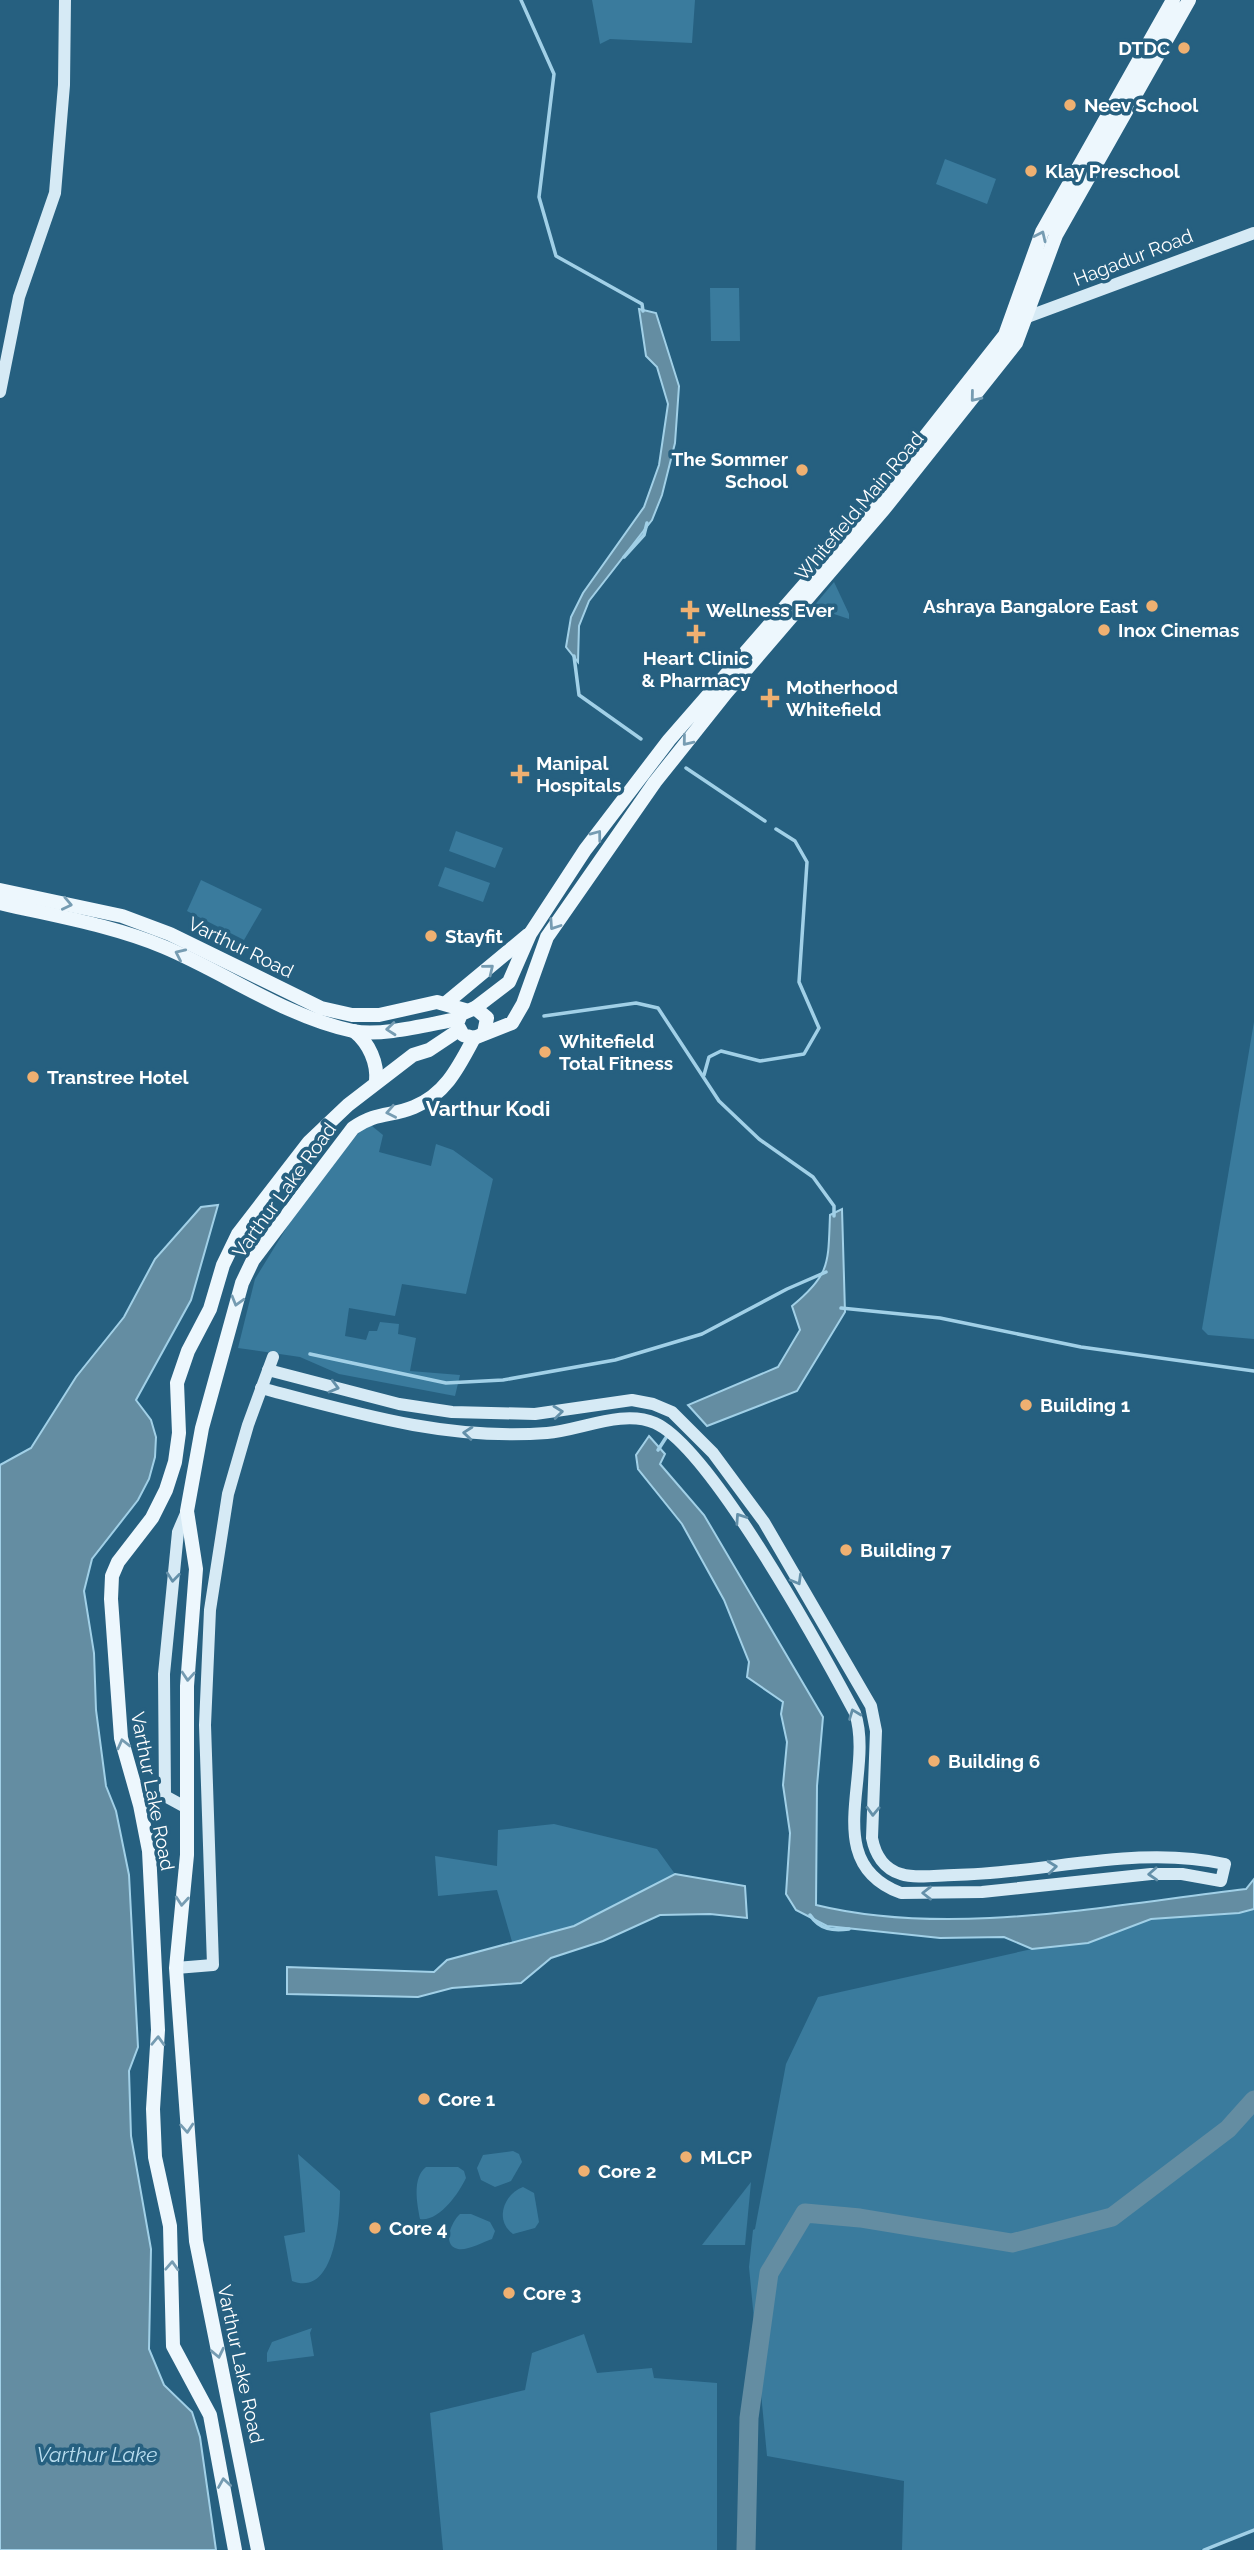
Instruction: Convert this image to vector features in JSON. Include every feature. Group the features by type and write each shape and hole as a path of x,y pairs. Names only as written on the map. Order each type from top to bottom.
{"main road":[{"name":"Whitefield Main Road","path":"479,1036 512,1023 523,1004 547,937 655,782 726,693 884,509 1016,343 1020,316 1042,232 1173,0"},
{"name":"Whitefield Main Road","path":"464,1017 509,982 530,933 585,850 669,740 846,537 1020,316 1056,235 1189,0"},
{"name":"Varthur Road","path":"0,890 122,916 170,934 321,1008 352,1015 379,1015 424,1004 446,1003 464,1017"},
{"name":"Varthur Road","path":"0,904 118,929 166,948 319,1021 354,1031 410,1027 464,1017"},
{"path":"446,1003 530,933"},
{"path":"464,1017 487,1018 479,1036 464,1017"},
{"name":"Varthur Lake Road","path":"235,2550 210,2415 173,2346 170,2226 155,2157 153,2109 158,2030 149,1851 140,1805 121,1738 111,1599 112,1576 118,1562 152,1518 166,1490 175,1462 178,1433 177,1383 188,1351 211,1309 223,1265 238,1234 309,1142 376,1082 413,1055 429,1050 464,1017"},
{"path":"354,1031 366,1040 377,1071 376,1082"},
{"name":"Varthur Lake Road","path":"258,2550 196,2241 176,1968 187,1854 187,1686 196,1569 187,1511 202,1428 242,1283 253,1260 353,1128 371,1116 414,1107 432,1097 451,1081 479,1036"},
{"path":"340,1113 353,1128"}],"street":[{"path":"0,393 19,297 55,193 65,85 65,0"},
{"name":"Hagadur Road","path":"1020,316 1254,233"},
{"path":"176,1968 213,1965 215,1951 205,1725 207,1651 214,1569 228,1494 261,1388 270,1364 373,1398 438,1411 535,1415 632,1400 653,1404 672,1412 704,1443 764,1522 871,1706 876,1731 872,1838 876,1853 885,1864 904,1875 981,1875 1167,1856 1225,1864 1221,1881 1167,1874 982,1892 901,1893 872,1877 860,1860 854,1840 859,1731 855,1713 749,1531 688,1452 656,1423 622,1418 565,1431 508,1435 436,1430 368,1417 261,1388"},
{"path":"436,1430 438,1411"},
{"path":"677,1440 691,1428"},
{"path":"718,1488 732,1477"},
{"name":"Varthur Lake Road","path":"187,1511 178,1532 164,1674 165,1796 187,1808"},
{"path":"196,1569 214,1569"},
{"path":"1110,1860 1112,1878"}],"shaded area":[{"path":"592,0 695,0 692,43 610,39 600,44"},
{"path":"945,159 996,179 987,204 936,184"},
{"path":"710,288 739,288 740,341 711,341"},
{"path":"834,582 849,614 849,619 813,607"},
{"path":"456,831 503,848 495,868 449,851"},
{"path":"445,867 490,883 483,902 438,886"},
{"path":"201,880 262,909 244,940 187,911"},
{"path":"1254,1022 1254,1339 1208,1335 1202,1329"},
{"path":"367,1122 383,1135 379,1152 431,1166 436,1144 453,1150 493,1179 466,1294 402,1284 395,1316 349,1308 345,1336 366,1340 369,1331 377,1331 380,1322 399,1324 398,1334 416,1338 410,1371 460,1375 455,1396 339,1374 300,1357 238,1348 255,1279 298,1209"},
{"path":"554,1824 657,1849 675,1874 574,1926 513,1945 497,1890 438,1896 435,1856 497,1866 498,1830"},
{"path":"1254,1909 1254,2531 1201,2550 902,2550 904,2481 767,2456 749,2267 753,2230 786,2064 818,1997 1032,1949 1088,1943 1151,1919 1239,1913"},
{"path":"513,2151 519,2154 522,2162 511,2181 495,2187 481,2180 477,2168 483,2155"},
{"path":"298,2154 340,2191 339,2218 327,2267 318,2278 307,2283 292,2281 284,2236 305,2232"},
{"path":"426,2167 458,2167 464,2171 466,2178 459,2191 441,2211 427,2219 420,2219 417,2184"},
{"path":"751,2182 745,2245 702,2245"},
{"path":"523,2187 534,2193 539,2222 535,2228 513,2234 504,2222 504,2208 511,2195"},
{"path":"460,2214 471,2214 490,2222 495,2231 492,2239 466,2249 453,2247 450,2233"},
{"path":"312,2328 310,2333 314,2356 267,2362 267,2353 272,2342"},
{"path":"584,2334 597,2373 652,2368 654,2378 717,2383 717,2550 443,2550 430,2413 525,2390 532,2353"}],"water":[{"path":"639,309 656,313 679,386 675,443 662,495 652,520 589,601 579,626 578,662 566,647 571,617 583,593 644,507 659,465 668,404 657,367 646,356"},
{"name":"Varthur Lake","path":"218,1205 191,1300 136,1400 151,1420 156,1437 155,1457 149,1479 138,1500 92,1559 84,1591 94,1653 96,1710 106,1786 116,1811 129,1875 138,2047 129,2071 131,2136 151,2249 149,2349 164,2385 192,2412 200,2437 216,2550 0,2550 0,1465 31,1448 76,1377 124,1317 155,1259 201,1207"},
{"path":"842,1209 845,1312 797,1391 707,1426 688,1405 778,1367 800,1330 792,1306 821,1276 829,1245 830,1215"},
{"path":"649,1436 665,1454 660,1464 704,1515 823,1717 817,1786 816,1905 921,1919 975,1919 1085,1910 1246,1889 1254,1879 1254,1909 1239,1913 1151,1919 1088,1943 1032,1949 1004,1937 940,1938 827,1926 796,1910 786,1894 790,1833 783,1785 787,1742 781,1714 783,1702 747,1677 749,1662 724,1600 682,1524 638,1469 636,1455"},
{"path":"675,1874 745,1886 747,1918 710,1914 660,1915 603,1941 551,1958 521,1983 452,1988 418,1997 287,1994 287,1967 434,1972 447,1960 574,1926"}],"waterway":[{"path":"521,0 554,74 539,197 556,256 642,304 643,311"},
{"path":"624,557 644,535 647,523"},
{"path":"574,656 579,695 641,739"},
{"path":"686,768 765,821"},
{"path":"704,1075 709,1057 721,1051 760,1061 804,1054 819,1028 799,982 807,862 795,841 776,829"},
{"path":"544,1016 636,1003 658,1008 719,1101 759,1139 813,1177 834,1206 834,1216"},
{"path":"310,1354 446,1383 503,1380 615,1360 702,1334 787,1289 826,1272"},
{"path":"841,1308 940,1318 1081,1347 1254,1371"},
{"path":"658,1450 667,1436"},
{"path":"810,1915 818,1924 827,1928 849,1929"},
{"path":"746,2550 749,2418 769,2273 805,2213 860,2218 1012,2243 1112,2217 1228,2129 1254,2100"},
{"path":"1204,2550 1254,2530"}],"place":[{"name":"DTDC","path":"1184,48"},
{"name":"Neev School","path":"1070,105"},
{"name":"Klay Preschool","path":"1031,171"},
{"name":"The Sommer School","path":"802,470"},
{"name":"Ashraya Bangalore East","path":"1152,606"},
{"name":"Wellness Ever","path":"690,610"},
{"name":"Inox Cinemas","path":"1104,630"},
{"name":"Heart Clinic & Pharmacy","path":"696,634"},
{"name":"Motherhood Whitefield","path":"770,698"},
{"name":"Manipal Hospitals","path":"520,774"},
{"name":"Stayfit","path":"431,936"},
{"name":"Whitefield Total Fitness","path":"545,1052"},
{"name":"Transtree Hotel","path":"33,1077"},
{"name":"Building 1","path":"1026,1405"},
{"name":"Building 7","path":"846,1550"},
{"name":"Building 6","path":"934,1761"},
{"name":"Core 1","path":"424,2099"},
{"name":"MLCP","path":"686,2157"},
{"name":"Core 2","path":"584,2171"},
{"name":"Core 4","path":"375,2228"},
{"name":"Core 3","path":"509,2293"}],"district":[{"name":"Varthur Kodi","path":"488,1108"}]}
